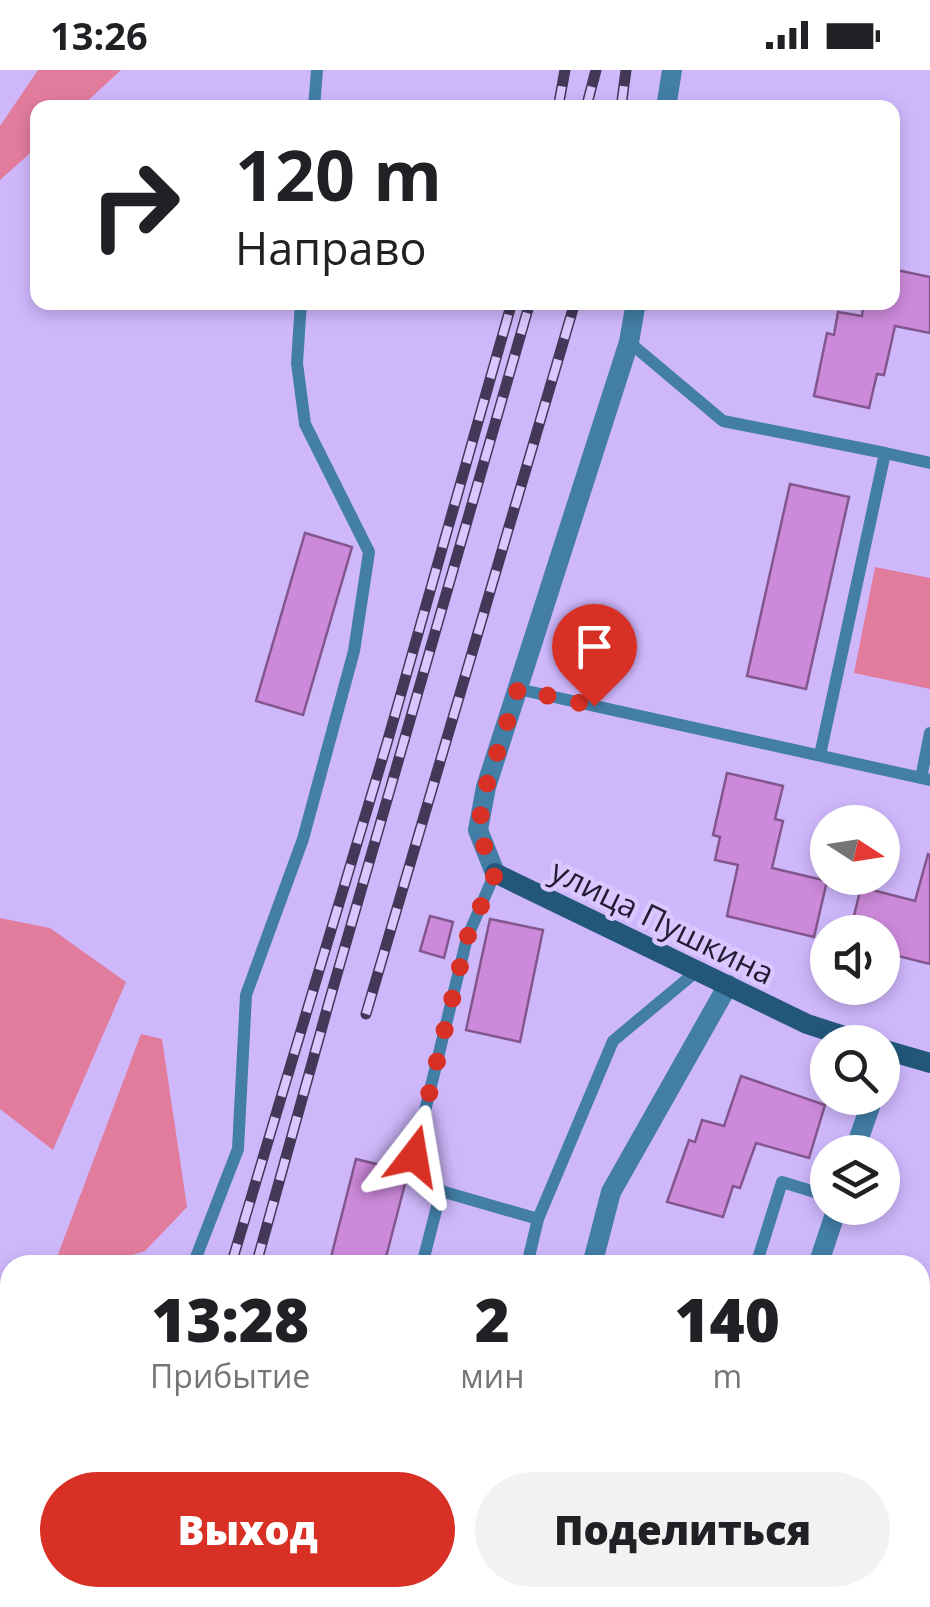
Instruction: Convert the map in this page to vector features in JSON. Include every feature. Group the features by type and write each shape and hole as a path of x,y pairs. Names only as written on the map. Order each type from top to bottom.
{"street":[{"path":"667,100 672,70"},
{"path":"495,874 478,830 486,787 630,342 635,310"},
{"name":"улица Пушкина","path":"495,874 810,1025"},
{"path":"595,1255 611,1192 728,985"},
{"path":"900,1054 930,1063"},
{"path":"821,1255 831,1225"}],"lane":[{"path":"314,100 316,70"},
{"path":"197,1255 238,1149 246,995 313,802 354,651 369,552 304,424 298,363 301,310"},
{"path":"630,342 724,421 930,463"},
{"path":"820,756 885,453"},
{"path":"518,689 925,779 930,733"},
{"path":"495,874 467,938 414,1156 441,1191 538,1219"},
{"path":"529,1255 538,1219 612,1041 697,971"},
{"path":"759,1255 782,1182 810,1191"},
{"path":"425,1255 441,1191"}],"shaded area":[{"path":"38,70 121,70 89,100 30,100 30,153 0,180 0,126"},
{"path":"875,567 930,578 930,689 854,673"},
{"path":"0,918 50,928 126,982 53,1150 0,1109"},
{"path":"141,1034 162,1039 187,1207 145,1251 132,1255 58,1255"}],"building":[{"path":"900,271 930,277 930,333 895,326 884,375 877,374 869,408 814,396 827,333 834,335 838,312 862,316 863,310 900,310"},
{"path":"790,484 849,497 806,689 747,676"},
{"path":"305,533 352,547 303,715 256,701"},
{"path":"727,773 783,786 775,819 783,821 772,868 810,877 810,895 824,895 819,915 810,915 810,936 727,916 738,865 715,860 720,837 713,835"},
{"path":"928,854 930,964 900,956 900,915 854,915 859,895 892,895 915,901"},
{"path":"430,916 453,922 444,958 420,951"},
{"path":"490,919 543,930 520,1042 466,1030"},
{"path":"741,1076 810,1100 810,1115 822,1115 816,1135 810,1135 809,1158 756,1143 740,1188 733,1186 723,1217 667,1202 689,1140 695,1142 702,1120 724,1126"},
{"path":"356,1159 408,1172 387,1255 332,1255"}],"railway":[{"path":"559,100 565,70"},
{"path":"588,100 596,70"},
{"path":"622,100 626,70"},
{"path":"234,1255 387,743 510,310"},
{"path":"259,1255 528,310"},
{"path":"366,1014 573,310"}],"route":[{"path":"414,1156 467,938 495,874 478,830 486,787 518,689 594,706"}]}
